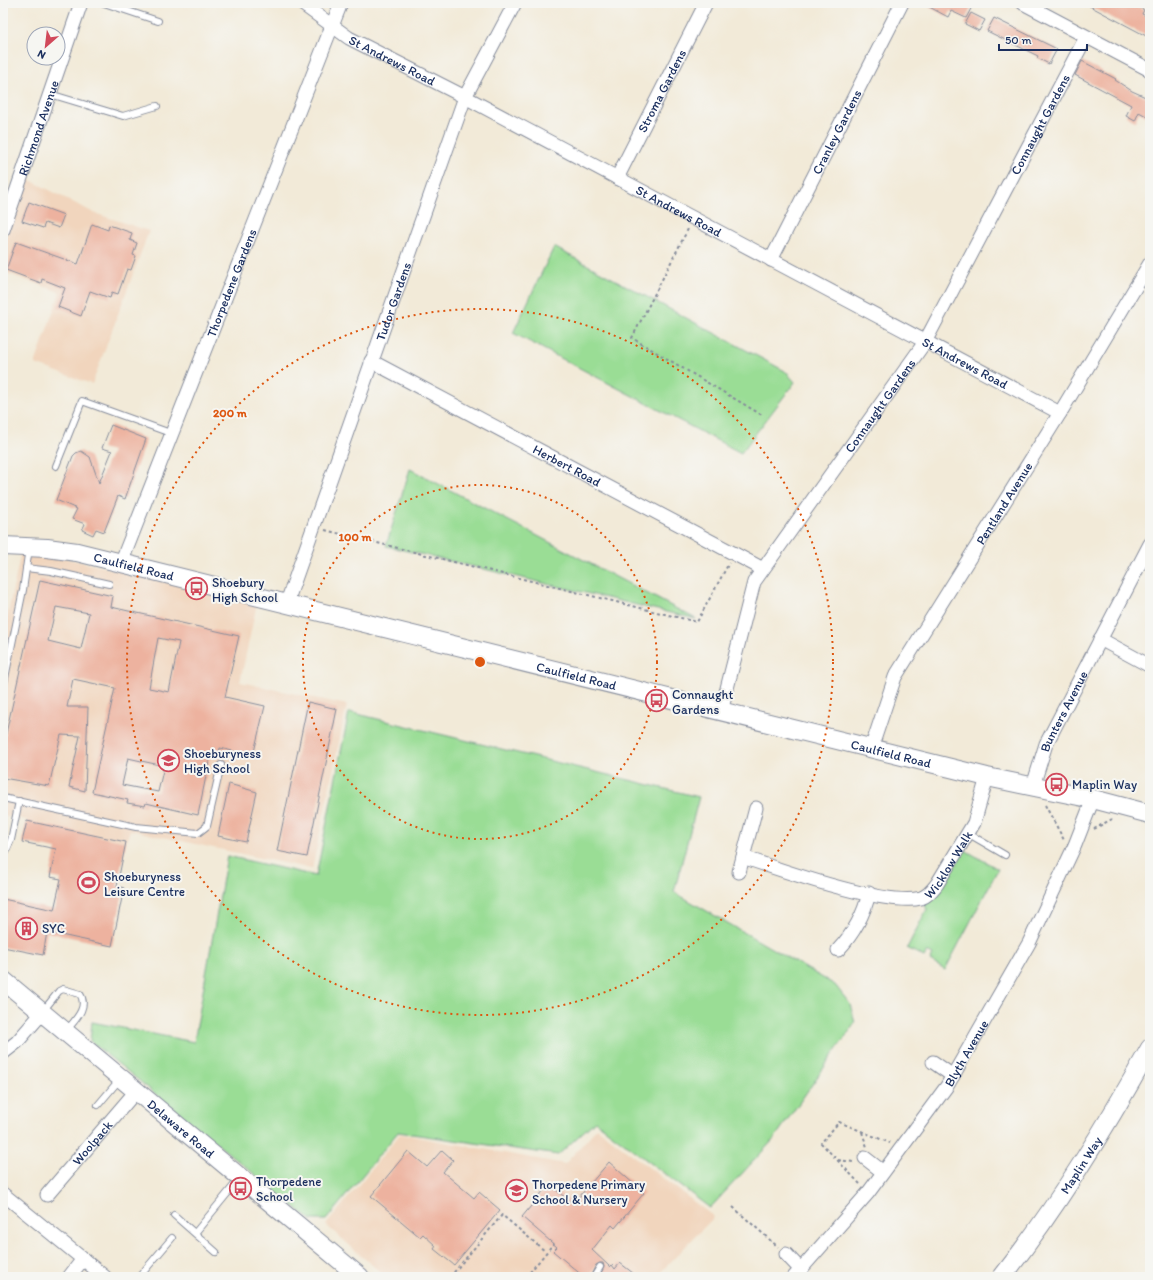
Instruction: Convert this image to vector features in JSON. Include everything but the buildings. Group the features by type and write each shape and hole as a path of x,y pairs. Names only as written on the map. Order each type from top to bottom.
{"street":[{"name":"Richmond Avenue","path":"3,230 82,3"},
{"name":"St Andrews Road","path":"301,3 348,38 465,97 1060,413"},
{"name":"Thorpedene Gardens","path":"121,562 331,25 341,3"},
{"name":"Tudor Gardens","path":"286,605 465,97 515,3"},
{"name":"Stroma Gardens","path":"617,178 706,3"},
{"name":"Cranley Gardens","path":"771,260 902,3"},
{"path":"1023,3 1150,70"},
{"name":"Connaught Gardens","path":"721,712 754,582 925,342 1086,37"},
{"name":"Pentland Avenue","path":"871,748 895,677 1060,413 1150,263"},
{"name":"Herbert Road","path":"371,362 763,569"},
{"name":"Bunters Avenue","path":"1037,787 1046,744 1150,544"},
{"name":"Caulfield Road","path":"3,546 47,548 76,552 121,562 286,605 986,777 1093,799 1150,814"},
{"path":"1100,639 1150,666"},
{"name":"Wicklow Walk","path":"743,858 781,870 869,893 921,898 930,893 974,823 986,777"},
{"name":"Blyth Avenue","path":"797,1273 868,1193 953,1076 1029,943 1075,846 1093,799"},
{"path":"739,872 756,808"},
{"path":"838,950 852,940 866,906 869,893"},
{"name":"Delaware Road","path":"3,980 360,1277"},
{"path":"3,1052 17,1042 42,1012"},
{"name":"Maplin Way","path":"1002,1277 1067,1185 1110,1118 1150,1048"},
{"path":"933,1062 953,1076"},
{"name":"Woolpack","path":"47,1195 137,1090"},
{"path":"865,1158 883,1172"},
{"path":"3,1194 105,1277"},
{"path":"786,1254 797,1273"},
{"path":"69,1277 83,1259"}],"lane":[{"path":"104,3 158,21"},
{"path":"50,94 123,116 157,106"},
{"path":"56,466 82,401 172,434"},
{"path":"3,688 29,547"},
{"path":"26,568 51,571 109,584"},
{"path":"3,798 136,827 198,833 207,826 221,764"},
{"path":"3,858 11,840 19,802"},
{"path":"968,834 1005,855"},
{"path":"42,1012 58,991 63,988 80,994 84,1000 82,1008 66,1031"},
{"path":"98,1105 122,1078"},
{"path":"195,1233 241,1177"},
{"path":"174,1215 216,1252"},
{"path":"139,1277 172,1238"},
{"path":"594,1277 600,1267"}],"path":[{"path":"693,219 632,338 762,416"},
{"path":"314,527 697,622 734,554"},
{"path":"1037,787 1064,842 1075,846"},
{"path":"1082,828 1090,831 1118,816 1121,806"},
{"path":"868,1193 821,1143 839,1122 901,1147"},
{"path":"733,1207 786,1254"},
{"path":"450,1277 502,1215 546,1252"},
{"path":"526,1277 554,1243"}],"shaded area":[{"path":"26,178 94,213 149,231 92,384 35,364 60,292 3,272 3,245"},
{"name":"Shoeburyness High School","path":"21,552 56,556 257,603 240,682 347,705 312,869 130,830 126,842 3,815 3,636"},
{"name":"Thorpedene Primary School & Nursery","path":"597,1128 714,1217 656,1277 386,1277 326,1225 400,1134 565,1164"}],"green space":[{"path":"554,247 785,371 795,382 741,453 513,333"},
{"path":"410,469 696,619 386,546"},
{"path":"349,712 699,797 674,892 835,985 850,1004 855,1023 774,1139 710,1208 595,1121 558,1155 398,1132 326,1220 311,1220 90,1041 92,1022 194,1042 227,856 316,876"},
{"path":"965,850 998,869 945,970 930,961 933,955 927,952 924,957 907,948 927,909 923,902"}],"place":[{"name":"Shoebury High School","path":"196,589"},
{"name":"Connaught Gardens","path":"657,701"},
{"name":"Shoeburyness High School","path":"169,760"},
{"name":"Maplin Way","path":"1057,784"},
{"name":"Shoeburyness Leisure Centre","path":"89,883"},
{"name":"SYC","path":"26,928"},
{"name":"Thorpedene School","path":"241,1188"},
{"name":"Thorpedene Primary School & Nursery","path":"516,1191"}]}
